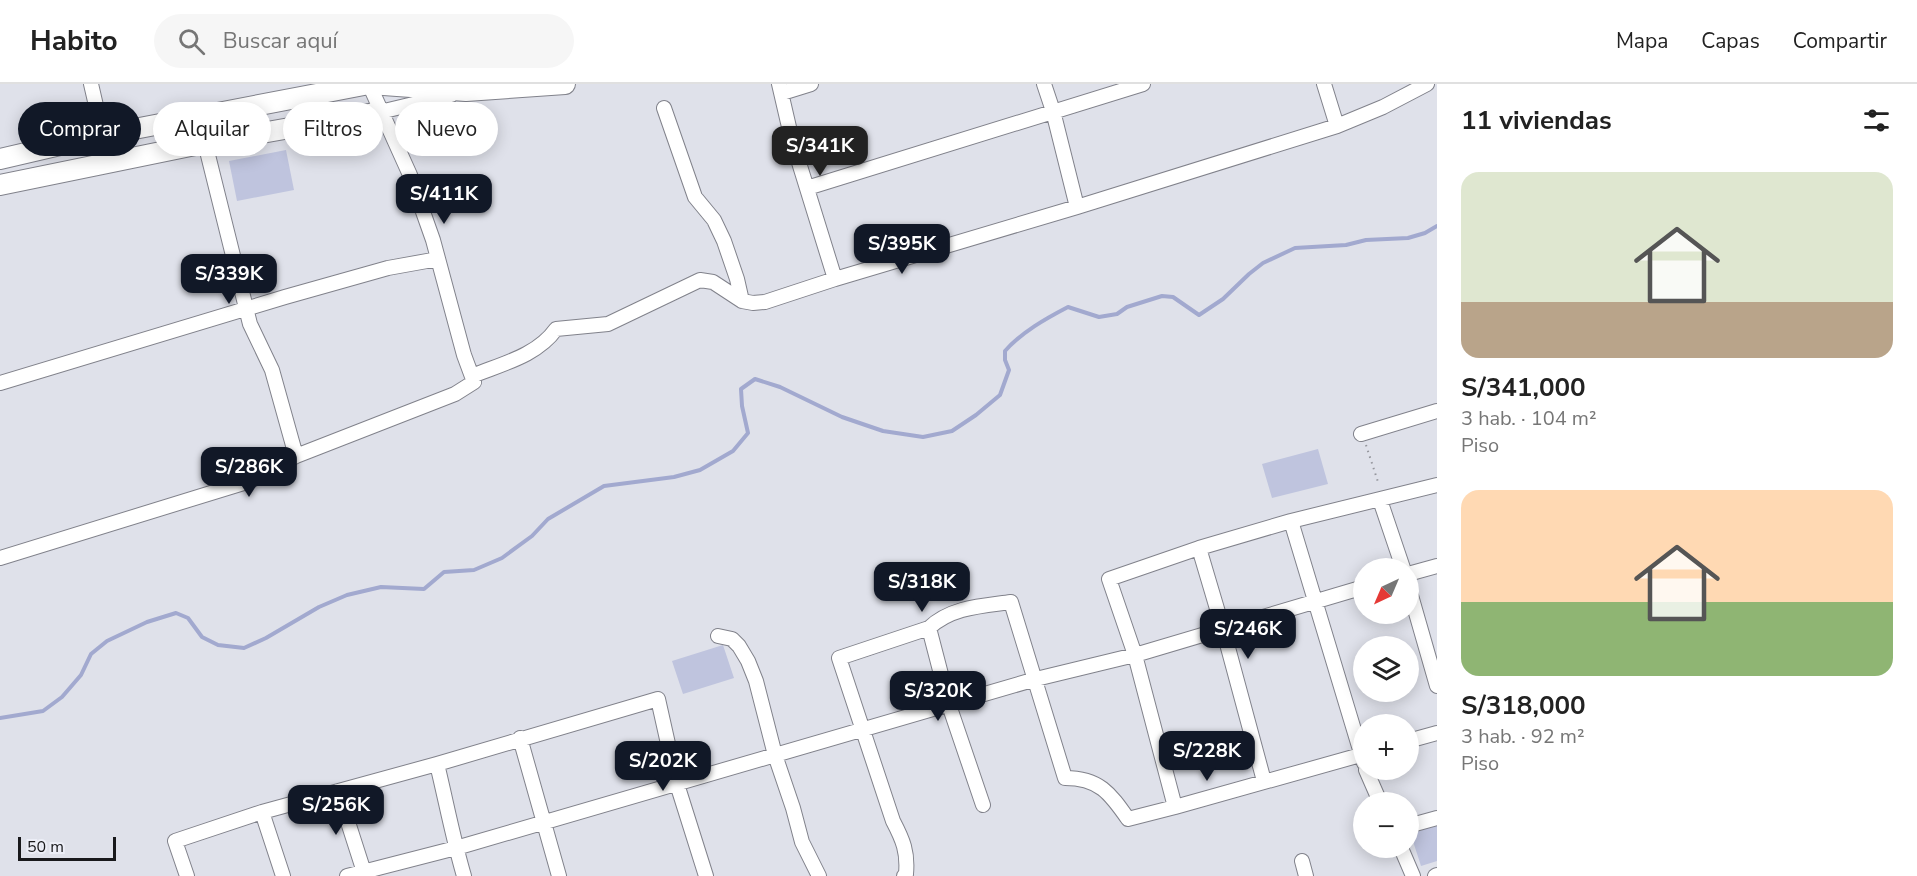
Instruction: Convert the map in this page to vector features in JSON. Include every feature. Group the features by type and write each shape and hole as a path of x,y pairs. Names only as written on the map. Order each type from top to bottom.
{"street":[{"path":"91,84 95,102"},
{"path":"369,84 376,102"},
{"path":"141,128 369,84 466,91 565,84"},
{"path":"811,84 780,88 784,111 835,279"},
{"path":"1044,84 1077,207"},
{"path":"807,188 1143,84"},
{"path":"1324,84 1337,126"},
{"path":"472,376 510,362 541,345 556,329 608,324 700,280 713,282 742,301 765,302 1337,126 1383,107 1427,84"},
{"path":"383,111 466,91"},
{"path":"664,108 695,197 714,220 724,241 742,301"},
{"path":"0,558 250,481 296,456 455,394 474,382 464,355 433,240 410,175 383,118"},
{"path":"0,185 153,153"},
{"path":"0,159 18,155"},
{"path":"108,156 109,162"},
{"path":"208,156 250,324 272,370 296,456"},
{"path":"0,383 246,308 388,268 438,259"},
{"path":"1361,434 1437,411"},
{"path":"1175,807 1135,655 1109,579 1199,548 1291,521 1437,485"},
{"path":"1380,500 1400,558"},
{"path":"1291,521 1353,727"},
{"path":"1199,548 1264,782"},
{"path":"1419,571 1437,566"},
{"path":"338,791 359,875 1036,680 1135,655 1353,590"},
{"path":"904,876 907,862 904,843 892,821 839,658 929,628 937,620 952,612 1011,602 1065,778 1082,780 1101,787 1109,793 1128,819 1353,759"},
{"path":"1419,623 1437,686"},
{"path":"929,628 949,705 983,805"},
{"path":"718,636 732,639 748,661 763,704 775,755 802,842 819,876"},
{"path":"187,876 175,841 262,812 437,764 658,699 677,784 706,876"},
{"path":"1419,738 1437,733"},
{"path":"520,738 559,876"},
{"path":"437,764 464,876"},
{"path":"262,812 283,876"},
{"path":"1419,823 1437,818"},
{"path":"1405,858 1413,876"},
{"path":"1302,861 1306,876"}],"path":[{"path":"1361,434 1378,482 1380,500"}],"shaded area":[{"path":"283,151 283,156 287,156 294,190 237,201 229,161 255,156 271,156 271,153"},
{"path":"1318,449 1328,484 1272,498 1262,464"},
{"path":"723,645 734,678 683,694 672,661"},
{"path":"1437,824 1437,861 1421,866 1418,858 1419,829"}],"waterway":[{"path":"0,718 43,711 62,697 81,675 91,654 107,641 147,622 176,613 188,618 202,637 218,645 244,648 319,607 347,595 381,587 424,589 444,572 474,570 502,558 532,536 548,519 604,486 674,477 700,470 733,451 748,433 741,389 755,379 780,387 842,417 883,431 923,437 952,431 1000,395 1009,370 1005,360 1005,351 1026,332 1068,307 1099,317 1117,314 1127,307 1162,296 1173,297 1199,315 1223,299 1263,263 1295,248 1408,238 1425,233 1437,226"}]}
